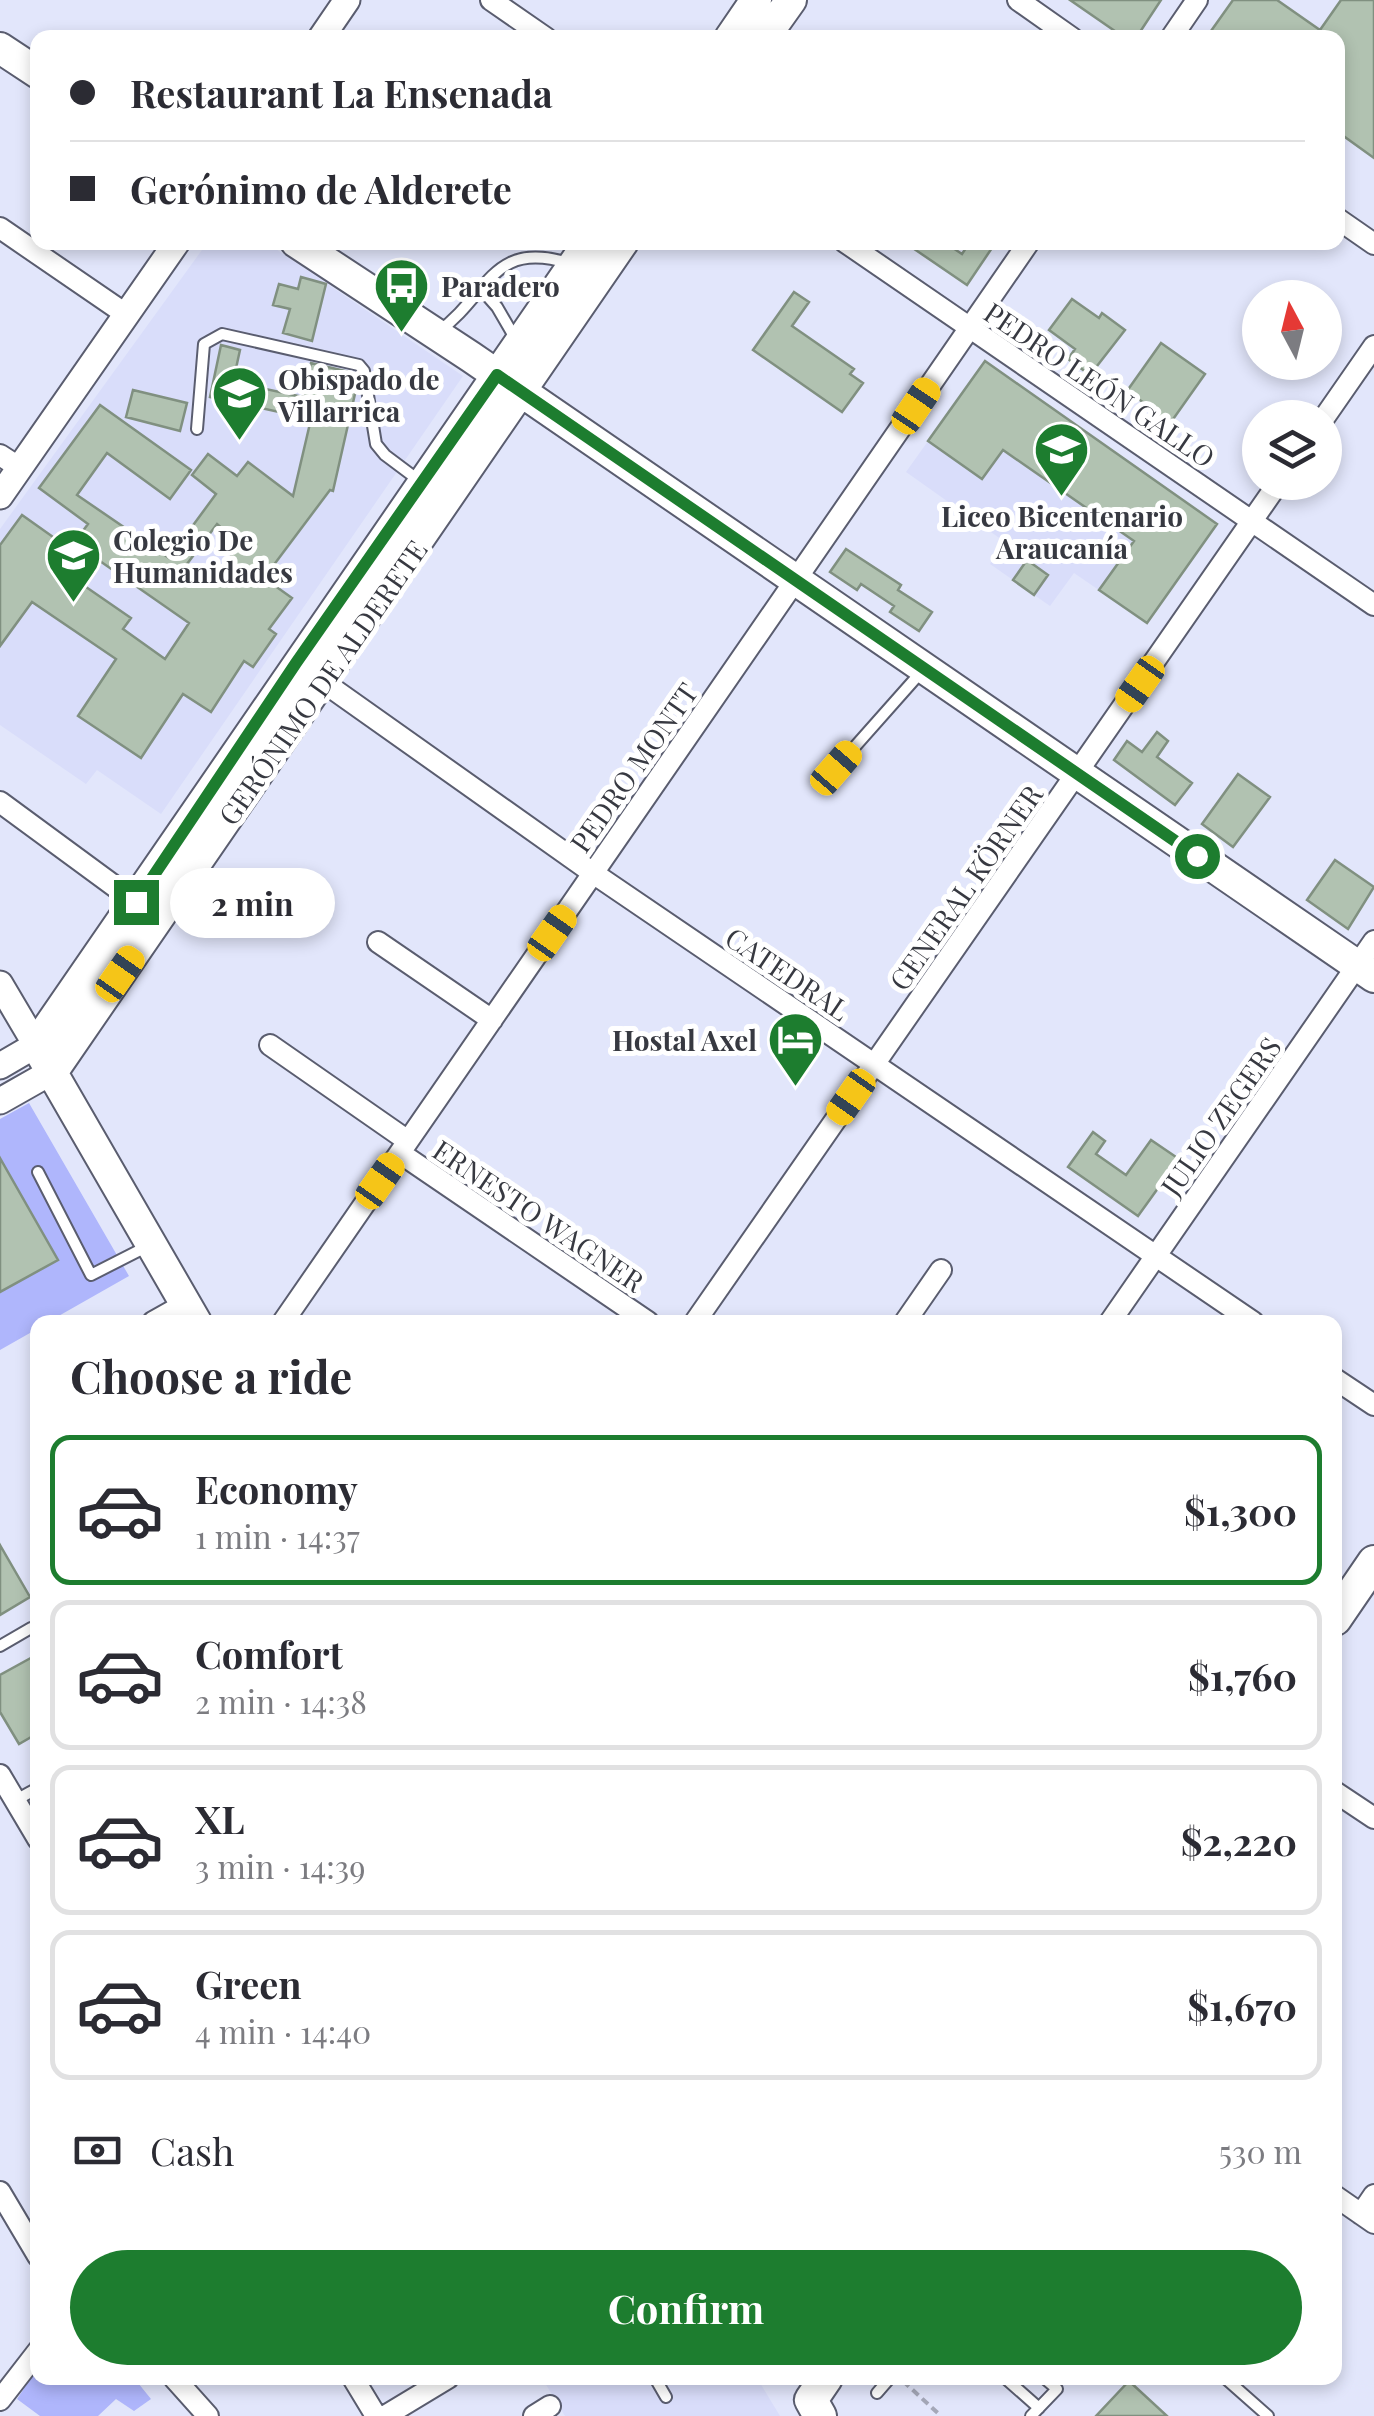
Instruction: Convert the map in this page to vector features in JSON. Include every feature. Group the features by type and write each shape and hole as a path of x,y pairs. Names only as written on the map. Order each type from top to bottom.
{"main road":[{"path":"735,30 756,0"},
{"path":"769,30 790,0"},
{"path":"0,48 30,68"},
{"path":"308,250 436,333 1078,774 1368,961"},
{"name":"GERÓNIMO DE ALDERETE","path":"36,1045 422,483 510,384 618,250"},
{"name":"GERÓNIMO DE ALDERETE","path":"52,1071 323,681 510,384 518,345 582,253"},
{"path":"36,1045 191,1313"},
{"path":"1342,1609 1374,1562"}],"street":[{"path":"326,30 347,0"},
{"path":"491,0 534,30"},
{"path":"1018,0 1061,30"},
{"path":"1176,30 1197,0"},
{"path":"1345,224 1374,244"},
{"path":"0,228 30,248"},
{"path":"32,250 127,314"},
{"path":"0,496 10,461 127,314 171,250"},
{"name":"PEDRO LEÓN GALLO","path":"857,250 1374,605"},
{"name":"PEDRO MONTT","path":"288,1315 1024,250"},
{"path":"1336,400 1374,346"},
{"name":"GENERAL KÖRNER","path":"700,1315 1267,500"},
{"name":"CATEDRAL","path":"296,663 593,873 1243,1315"},
{"path":"0,802 136,902"},
{"path":"378,942 492,1020"},
{"name":"JULIO ZEGERS","path":"1115,1315 1368,961"},
{"path":"0,984 36,1045"},
{"name":"GERÓNIMO DE ALDERETE","path":"0,1066 36,1045"},
{"name":"ERNESTO WAGNER","path":"270,1045 404,1147 638,1315"},
{"name":"GERÓNIMO DE ALDERETE","path":"0,1101 52,1071"},
{"path":"910,1315 942,1270"},
{"path":"1342,1384 1374,1406"},
{"path":"0,1775 30,1826"},
{"path":"1342,1797 1374,1818"},
{"path":"0,2192 30,2243"},
{"path":"1342,2201 1368,2218 1374,2196"},
{"path":"0,2400 30,2361"},
{"path":"180,2385 208,2416"},
{"path":"358,2385 376,2416"},
{"path":"385,2416 436,2385"}],"lane":[{"path":"436,333 459,316 500,265 515,259 582,253"},
{"path":"482,290 497,307 518,345"},
{"path":"197,429 204,344 210,338 222,334 359,365 364,371 376,444 385,456 422,483"},
{"path":"836,768 924,668"},
{"path":"38,1172 91,1275 152,1244"},
{"path":"0,1646 30,1629"},
{"path":"15,1801 30,1793"},
{"path":"659,2385 666,2397"},
{"path":"877,2393 884,2385"},
{"path":"1010,2385 1035,2412 1057,2388 1053,2385"},
{"path":"1233,2385 1268,2416"}],"path":[{"path":"907,2385 940,2416"}],"shaded area":[{"name":"Obispado de Villarrica","path":"202,250 277,250 463,376 161,814 97,770 86,784 0,725 0,529"},
{"name":"Liceo Bicentenario Araucanía","path":"985,361 1217,524 1147,623 1074,573 1050,606 990,564 1005,542 906,472"},
{"path":"29,1103 129,1276 60,1315 30,1315 30,1333 0,1350 0,1119"},
{"path":"30,2380 30,2385 140,2385 151,2399 134,2411 116,2399 98,2416 40,2416 17,2399"},
{"path":"546,2385 761,2385 780,2416 565,2416"}],"building":[{"path":"1070,0 1161,0 1141,30 1113,30"},
{"path":"1233,0 1277,0 1320,30 1212,30"},
{"path":"1341,0 1374,0 1374,158 1345,137 1345,30 1320,30"},
{"path":"916,250 956,250 962,254 965,250 991,250 967,285"},
{"path":"301,277 326,284 312,341 283,333 290,309 273,305 279,284 298,289"},
{"path":"794,292 809,302 792,326 854,369 850,374 863,383 842,412 753,350"},
{"path":"1072,299 1099,318 1102,313 1125,330 1090,375 1068,359 1075,349 1049,330"},
{"path":"1161,343 1205,374 1164,432 1150,422 1157,412 1127,391"},
{"path":"221,345 240,350 233,382 303,397 311,363 354,373 357,385 333,491 264,578 292,598 269,629 276,634 253,667 244,661 211,712 183,694 141,758 78,716 116,659 32,602 0,646 0,545 22,515 70,549 57,567 131,618 123,629 165,659 189,623 74,543 88,524 39,488 100,405 191,470 170,499 107,453 77,495 169,558 216,494 192,475 208,454 237,476 248,462 293,496 311,419 210,397","holes":["217,524 240,544 209,585 184,568"]},
{"path":"985,361 1217,524 1147,623 1099,590 1134,541 1003,450 982,479 928,441"},
{"path":"133,390 187,403 180,431 126,417"},
{"path":"846,549 901,585 898,590 932,612 919,631 890,612 894,606 861,584 857,590 830,572"},
{"path":"1027,560 1048,575 1034,595 1013,580"},
{"path":"1157,732 1168,741 1157,757 1192,783 1175,805 1114,760 1127,741 1142,752"},
{"path":"1238,774 1270,797 1233,847 1202,824"},
{"path":"1335,860 1374,887 1348,929 1307,900"},
{"path":"1093,1132 1105,1141 1096,1154 1126,1175 1151,1140 1179,1159 1138,1216 1068,1167"},
{"path":"0,1158 58,1260 0,1292"},
{"path":"0,1545 30,1597 0,1615"},
{"path":"30,1658 30,1738 19,1744 0,1712 0,1675"},
{"path":"1125,2385 1133,2385 1167,2416 1096,2416"}],"place":[{"name":"Paradero","path":"402,334"},
{"name":"Obispado de Villarrica","path":"239,443"},
{"name":"Liceo Bicentenario Araucanía","path":"1062,498"},
{"name":"Colegio De Humanidades","path":"74,604"},
{"name":"Hostal Axel","path":"796,1088"}],"route":[{"path":"136,902 296,663 497,375 1197,856"}]}
